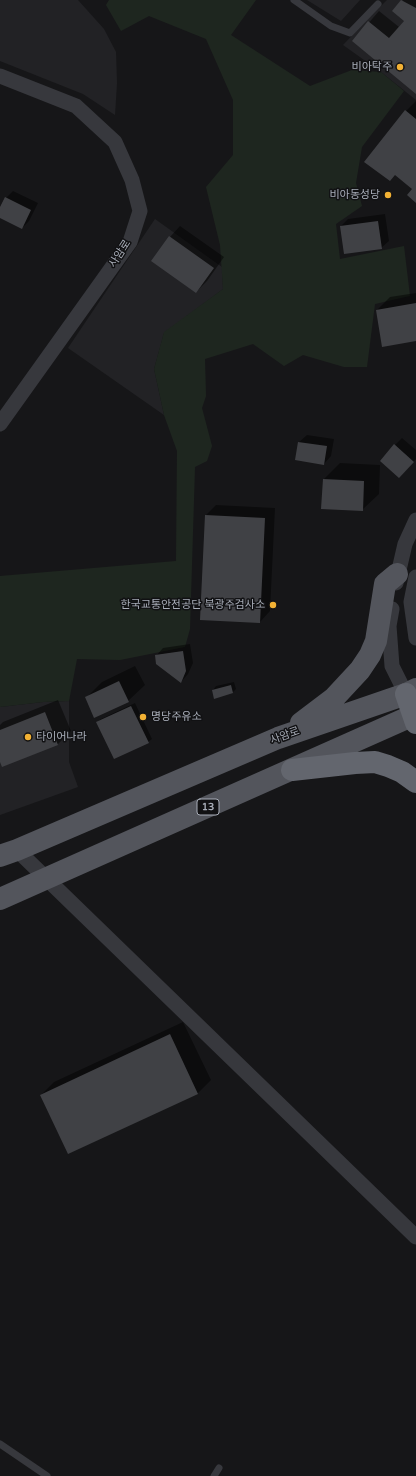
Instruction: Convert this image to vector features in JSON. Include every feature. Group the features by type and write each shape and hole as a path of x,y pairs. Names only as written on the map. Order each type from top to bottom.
{"highway":[{"path":"411,691 415,718"},
{"path":"292,770 375,762 402,772 416,782"}],"main road":[{"path":"278,738 304,722 349,684 370,655 376,641 385,584 411,577"},
{"name":"사암로","path":"9,853 278,738 411,691"},
{"name":"13","path":"0,899 292,770 415,718"}],"street":[{"name":"사암로","path":"0,76 76,106 115,142 132,180 140,211 130,242 0,424"},
{"path":"416,520 404,544 411,577 411,602 416,638"},
{"path":"411,577 389,626 392,666 411,691"},
{"path":"9,853 47,879 416,1237"}],"lane":[{"path":"294,0 330,26 350,33 378,4"},
{"path":"0,1444 47,1476"},
{"path":"214,1476 219,1468"}],"shaded area":[{"path":"0,0 78,0 104,29 116,52 117,83 115,115 83,94 0,61"},
{"path":"109,0 256,0 231,35 310,86 352,70 381,72 404,91 362,147 356,183 362,206 336,224 340,259 404,246 410,296 375,304 367,367 344,367 303,355 284,366 253,344 205,359 206,396 202,408 212,446 207,461 195,467 190,629 185,647 120,660 77,659 69,701 43,702 0,707 0,576 176,561 177,451 164,415 154,369 164,332 223,289 220,245 206,187 233,155 233,100 206,39 149,16 121,31 106,5"},
{"path":"307,0 360,0 341,21"},
{"name":"비아탁주","path":"387,0 416,0 416,100 381,72 343,45"},
{"path":"155,219 222,267 223,289 164,333 154,369 164,415 68,348"},
{"path":"69,701 69,762 78,787 0,815 0,707 43,702"}],"building":[{"name":"비아탁주","path":"401,0 416,8 416,94 352,41 368,21 389,38 404,21 392,11"},
{"path":"405,110 416,119 416,203 407,195 412,189 395,175 390,181 364,162"},
{"path":"5,197 31,210 22,229 0,218 0,207"},
{"path":"378,221 382,249 344,254 340,226"},
{"path":"169,236 214,268 196,293 151,261"},
{"path":"416,303 416,341 382,347 376,310"},
{"path":"298,442 327,446 324,465 295,460"},
{"path":"394,444 414,462 399,478 380,461"},
{"path":"323,479 364,481 363,511 321,509"},
{"path":"205,515 265,518 260,623 200,620"},
{"path":"183,651 186,671 181,683 156,664 155,655"},
{"path":"119,681 129,702 94,718 85,697"},
{"path":"231,685 233,693 214,699 212,690"},
{"path":"131,706 149,743 114,759 96,722"},
{"name":"타이어나라","path":"45,712 58,745 2,767 0,762 0,730"},
{"path":"170,1034 198,1094 68,1154 40,1095"}],"place":[{"name":"비아탁주","path":"400,67"},
{"name":"비아동성당","path":"388,195"},
{"name":"한국교통안전공단 북광주검사소","path":"273,605"},
{"name":"명당주유소","path":"143,717"},
{"name":"타이어나라","path":"28,737"}]}
